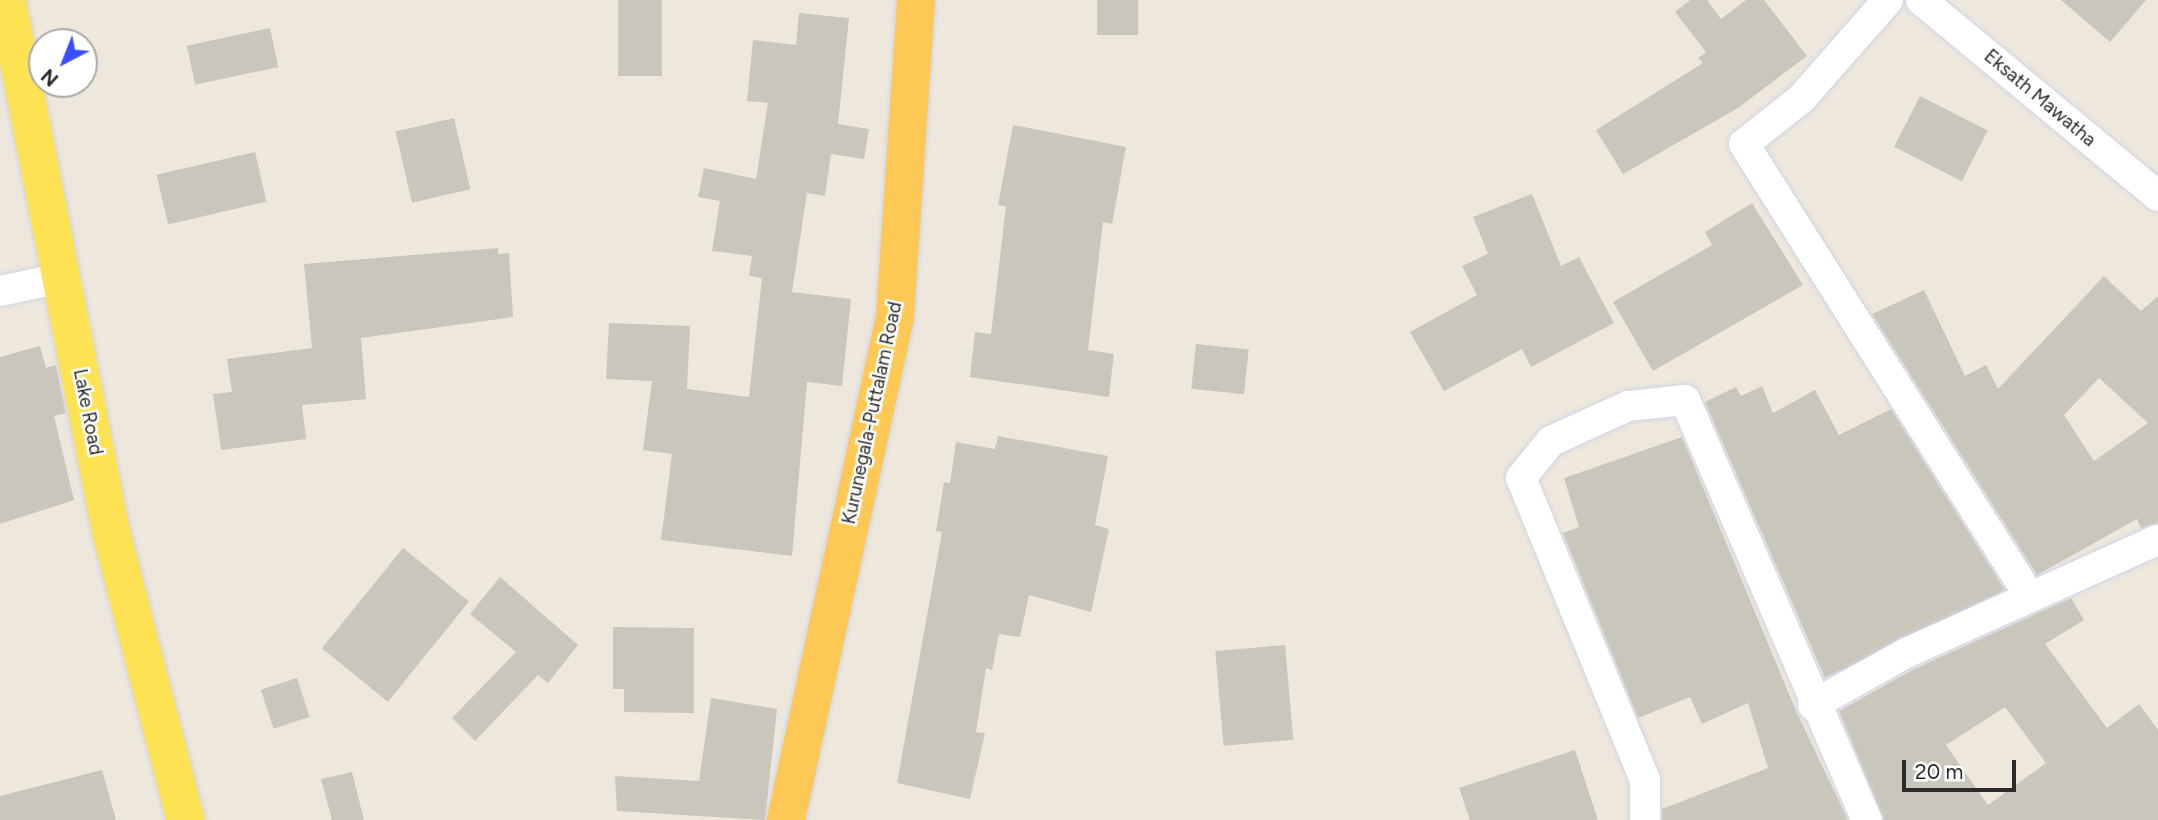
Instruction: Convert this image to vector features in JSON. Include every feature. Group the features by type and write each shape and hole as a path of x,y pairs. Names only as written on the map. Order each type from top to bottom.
{"highway":[{"name":"Kurunegala-Puttalam Road","path":"786,820 895,317 916,0"}],"main road":[{"name":"Lake Road","path":"7,0 111,531 186,820"}],"street":[{"path":"1888,0 1802,98 1744,144 2030,597"},
{"name":"Eksath Mawatha","path":"1921,0 2158,196"},
{"path":"0,291 62,278"},
{"path":"1645,820 1645,780 1521,478 1551,441 1628,407 1685,400 1813,705 1867,820"},
{"path":"1813,705 1906,653 2158,540"}],"building":[{"path":"618,0 662,0 662,76 618,76"},
{"path":"1097,0 1138,0 1138,35 1097,35"},
{"path":"1690,0 1707,0 1721,19 1746,0 1764,0 1807,56 1738,108 1623,174 1596,130 1703,63 1698,58 1706,52 1675,12"},
{"path":"2061,0 2146,0 2110,42"},
{"path":"799,13 849,18 838,124 869,129 864,159 831,154 825,196 807,193 792,292 851,299 842,386 807,382 792,556 661,540 672,454 643,450 652,381 606,379 609,323 690,326 687,389 749,397 762,278 749,276 752,256 712,251 720,201 698,197 704,168 756,179 768,103 747,101 753,40 796,45"},
{"path":"270,28 278,67 195,85 187,46"},
{"path":"1920,96 1988,131 1962,181 1894,147"},
{"path":"454,118 470,189 412,203 396,131"},
{"path":"1013,125 1126,147 1112,224 1103,222 1088,350 1114,354 1109,397 970,377 975,332 991,334 1006,206 998,205"},
{"path":"255,152 266,202 168,224 157,175"},
{"path":"1532,194 1561,266 1579,257 1614,323 1531,367 1522,349 1444,391 1410,332 1477,295 1462,266 1488,254 1473,217"},
{"path":"1752,203 1803,285 1653,371 1613,302 1712,245 1705,232"},
{"path":"498,248 498,254 509,253 513,317 361,338 366,399 302,405 306,439 221,450 213,394 232,392 227,359 312,348 304,264"},
{"path":"2104,276 2141,311 2158,296 2158,523 2141,528 2137,519 2037,575 1872,314 1924,290 1965,376 1986,365 1998,389","holes":["2099,378 2148,423 2094,461 2064,415"]},
{"path":"1196,344 1249,350 1244,394 1191,389"},
{"path":"40,346 46,368 56,365 66,413 54,416 74,500 0,524 0,357"},
{"path":"1762,386 1773,413 1815,390 1839,435 1891,409 2005,590 1825,678 1705,402 1736,387 1741,396"},
{"path":"998,436 1108,456 1095,525 1109,529 1091,612 1029,595 1020,637 999,634 992,670 986,668 976,732 985,733 970,799 897,783 942,532 936,531 944,482 950,483 956,442 995,449"},
{"path":"1682,437 1797,713 1848,820 1662,820 1662,809 1768,768 1748,703 1702,724 1690,697 1638,718 1563,533 1579,527 1564,478"},
{"path":"403,548 469,601 388,702 322,648"},
{"path":"500,577 578,645 548,683 538,675 475,741 452,718 516,652 470,614"},
{"path":"2071,598 2084,620 2045,644 2107,728 2139,704 2158,730 2158,820 1884,820 1839,711 1914,669","holes":["2005,707 2046,763 1988,805 1946,745"]},
{"path":"613,627 694,628 694,713 624,712 624,689 613,689"},
{"path":"1285,645 1293,740 1224,746 1215,651"},
{"path":"297,678 310,717 274,729 261,690"},
{"path":"711,698 777,709 765,820 617,811 615,776 699,781"},
{"path":"1575,750 1598,820 1470,820 1459,788"},
{"path":"102,770 116,820 0,820 0,796"},
{"path":"352,772 364,820 332,820 321,779"}]}
